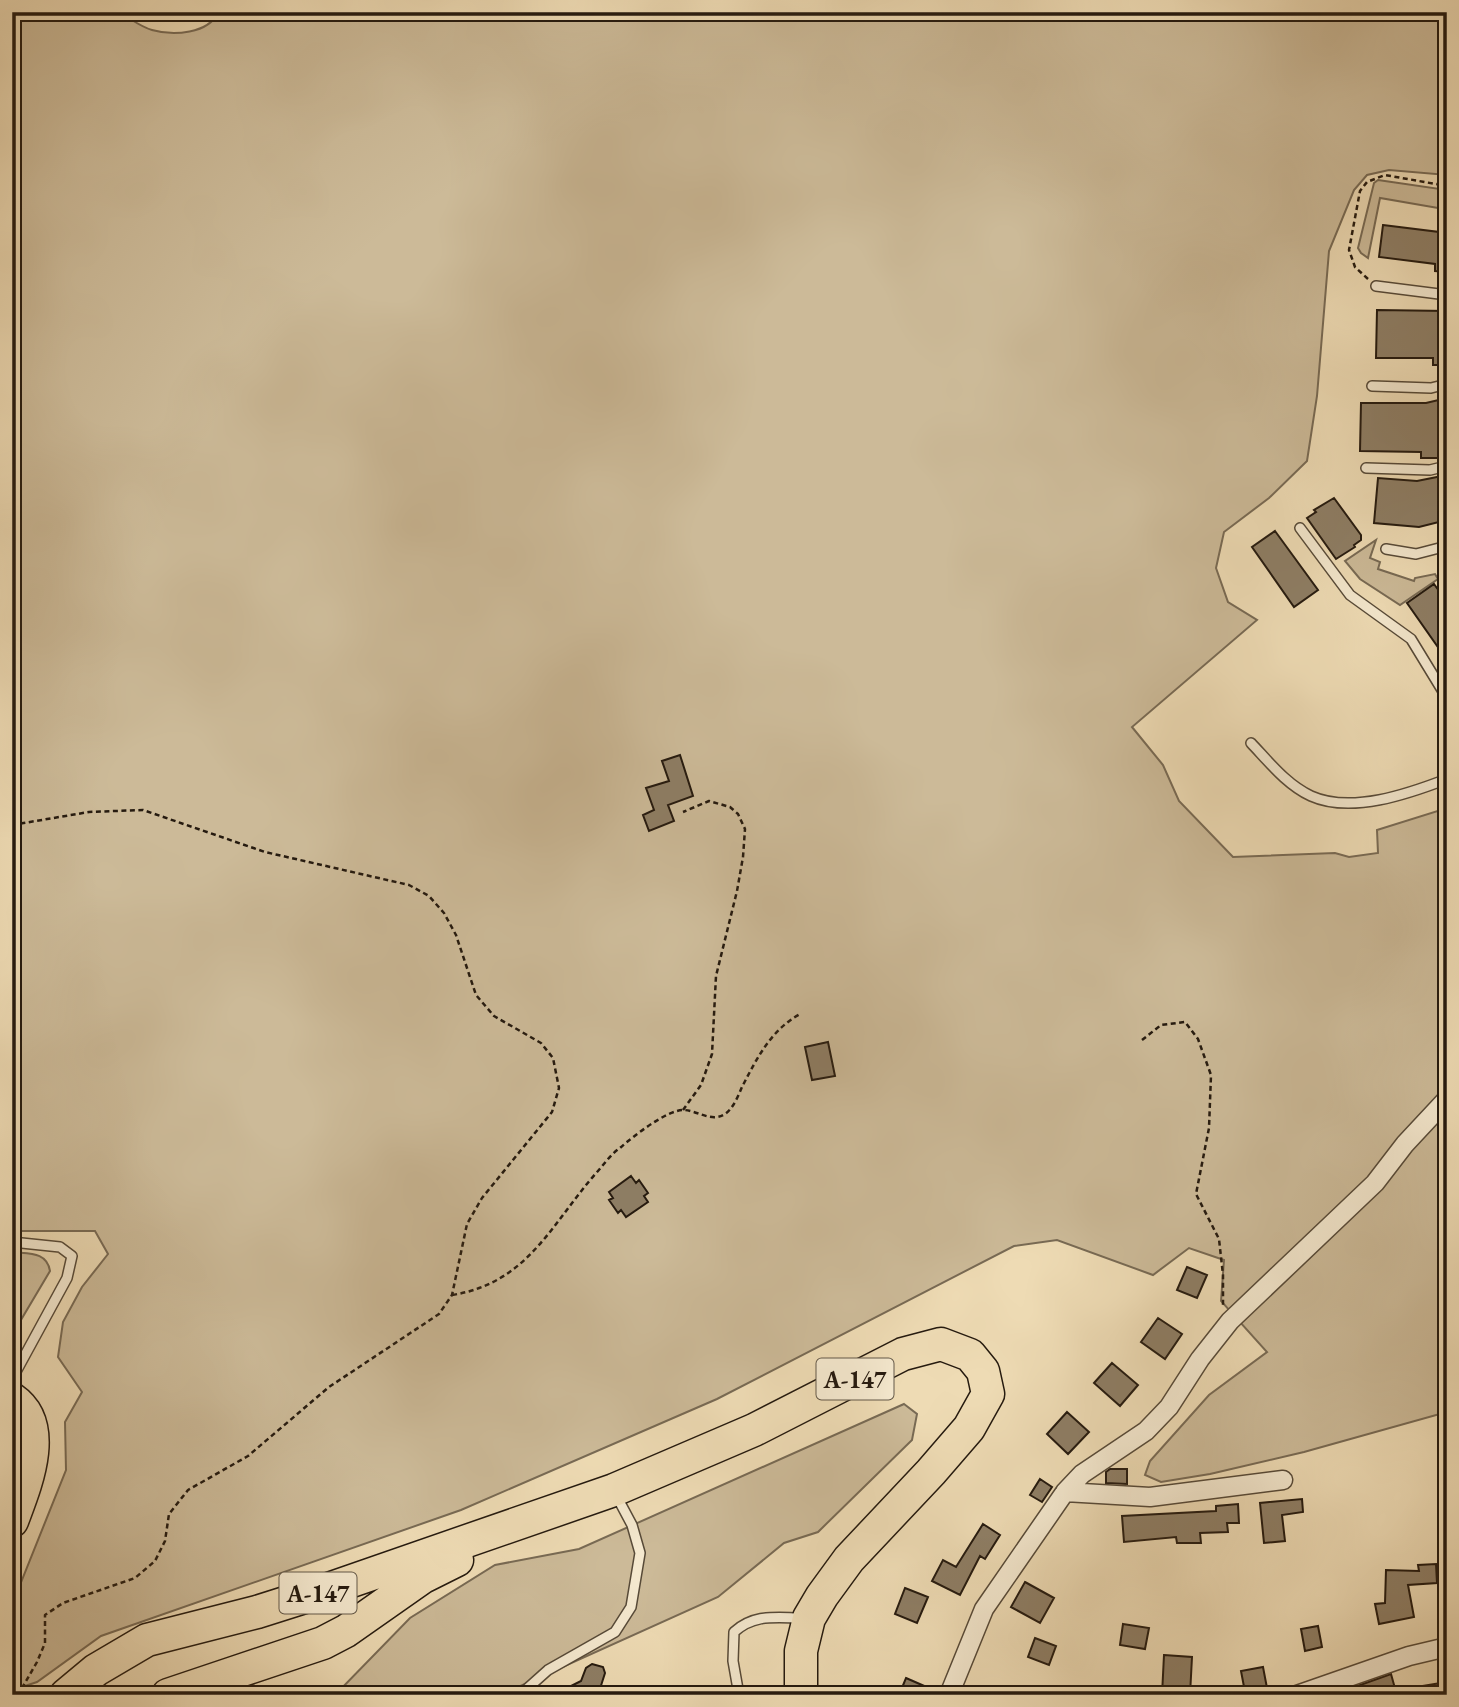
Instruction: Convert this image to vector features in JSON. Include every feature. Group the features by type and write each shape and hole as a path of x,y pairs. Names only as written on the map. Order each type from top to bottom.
{"highway":[{"name":"А-147","path":"66,1695 96,1670 147,1640 257,1612 614,1490 754,1430 903,1354 941,1345 970,1355 983,1371 988,1394 969,1428 849,1559 809,1618 801,1651 801,1695"},
{"path":"12,1399 27,1414 32,1437 31,1463 12,1521"},
{"name":"А-147","path":"168,1695 296,1653 346,1631 423,1577 578,1503"},
{"path":"337,1586 349,1593 355,1605 354,1618 346,1631"}],"street":[{"path":"949,1695 984,1609 1065,1492 1082,1474 1146,1431 1169,1407 1200,1359 1234,1318 1375,1183 1405,1144 1447,1099"},
{"path":"1065,1492 1150,1497 1283,1480"},
{"path":"1297,1695 1409,1656 1447,1647"}],"lane":[{"path":"1376,286 1447,295"},
{"path":"1372,386 1431,388 1447,384"},
{"path":"1366,468 1430,470 1447,466"},
{"path":"1300,528 1350,595 1411,639 1447,698"},
{"path":"1386,548 1416,554 1447,546"},
{"path":"1251,743 1287,781 1312,796 1341,803 1386,799 1447,779"},
{"path":"12,1242 60,1247 72,1256 67,1278 12,1379"},
{"path":"520,1695 548,1670 615,1632 631,1607 640,1553 632,1525 614,1490"},
{"path":"738,1695 733,1661 734,1632 745,1621 809,1618"}],"path":[{"path":"1376,286 1355,267 1349,250 1360,191 1367,182 1385,175 1447,186"},
{"path":"452,1295 475,1291 500,1279 543,1242 588,1182 617,1149 656,1121 683,1110 701,1085 712,1054 716,976 737,891 745,829 738,814 730,807 709,801 683,812"},
{"path":"12,825 89,812 143,810 265,852 409,885 429,897 444,913 456,935 476,995 494,1016 541,1043 553,1058 559,1088 552,1112 482,1198 467,1224 452,1295 439,1314 329,1387 248,1456 188,1490 169,1514 165,1541 155,1562 135,1578 63,1602 46,1615 45,1643 18,1695"},
{"path":"683,1110 710,1117 724,1115 734,1103 761,1051 784,1023 800,1014"},
{"path":"1142,1040 1161,1026 1185,1022 1198,1039 1211,1075 1209,1128 1196,1194 1219,1239 1223,1275 1221,1299 1223,1309 1234,1318"}],"shaded area":[{"path":"12,12 126,12 127,17 146,28 180,33 207,25 218,12 1447,12 1447,175 1389,170 1367,175 1354,190 1329,251 1317,396 1307,461 1269,498 1224,532 1216,568 1228,602 1257,620 1132,727 1163,765 1179,801 1233,857 1335,853 1349,857 1378,853 1377,830 1447,808 1447,1412 1304,1452 1210,1474 1161,1482 1145,1475 1150,1461 1209,1395 1267,1352 1221,1301 1224,1260 1189,1248 1153,1275 1057,1240 1014,1246 717,1399 461,1510 101,1636 37,1682 16,1689 12,1686 12,1605 66,1470 65,1422 82,1392 58,1357 63,1322 82,1287 108,1254 95,1231 12,1231"},
{"path":"1378,180 1447,190 1447,207 1438,208 1380,198 1368,258 1358,248 1374,183"},
{"path":"1376,540 1370,558 1380,562 1378,569 1414,581 1415,578 1435,574 1438,579 1400,605 1360,579 1345,561"},
{"path":"12,1252 41,1257 50,1271 12,1335"},
{"path":"904,1404 917,1414 912,1440 818,1532 784,1543 718,1597 518,1687 513,1695 335,1695 410,1618 495,1565 579,1549"}],"building":[{"path":"1383,225 1447,233 1447,272 1435,271 1435,264 1379,257"},
{"path":"1377,310 1447,311 1447,365 1433,365 1433,358 1376,358"},
{"path":"1447,398 1447,458 1421,458 1421,452 1360,451 1361,403 1426,403"},
{"path":"1447,475 1447,520 1419,527 1374,523 1378,478 1417,481"},
{"path":"1334,498 1361,535 1361,540 1355,547 1336,559 1307,518 1316,512 1314,510"},
{"path":"1275,531 1318,590 1294,607 1252,547"},
{"path":"1434,584 1447,602 1447,660 1407,603"},
{"path":"680,755 693,796 668,805 674,821 649,831 643,815 654,810 646,788 669,781 662,761"},
{"path":"828,1042 835,1076 812,1080 805,1047"},
{"path":"631,1176 636,1183 639,1180 648,1193 644,1196 648,1202 626,1217 621,1210 618,1213 609,1200 613,1198 609,1192"},
{"path":"1187,1267 1207,1275 1197,1298 1177,1290"},
{"path":"1158,1318 1182,1334 1165,1359 1141,1342"},
{"path":"1112,1363 1138,1385 1120,1406 1094,1383"},
{"path":"1067,1412 1089,1432 1068,1454 1047,1434"},
{"path":"1110,1469 1127,1469 1127,1484 1106,1483 1106,1472"},
{"path":"1040,1479 1052,1487 1042,1502 1030,1495"},
{"path":"1302,1499 1303,1512 1282,1515 1285,1541 1264,1543 1260,1503"},
{"path":"1238,1504 1239,1523 1227,1523 1228,1532 1200,1533 1201,1543 1177,1543 1176,1537 1124,1542 1122,1516 1216,1511 1216,1506"},
{"path":"983,1524 1000,1535 985,1559 980,1556 960,1595 932,1581 943,1560 956,1567"},
{"path":"1436,1564 1437,1583 1408,1585 1414,1617 1379,1624 1375,1604 1385,1603 1386,1570 1419,1571 1418,1565"},
{"path":"1025,1582 1054,1598 1040,1623 1011,1607"},
{"path":"905,1588 928,1597 917,1623 895,1614"},
{"path":"1123,1624 1149,1628 1145,1649 1120,1645"},
{"path":"1318,1626 1322,1647 1305,1651 1301,1629"},
{"path":"1035,1638 1056,1646 1049,1665 1028,1657"},
{"path":"1164,1655 1192,1657 1190,1695 1162,1695"},
{"path":"592,1664 603,1667 605,1673 598,1695 575,1695 571,1686 581,1681 586,1668"},
{"path":"1263,1667 1267,1688 1245,1692 1241,1671"},
{"path":"1391,1674 1396,1692 1384,1695 1332,1695"},
{"path":"906,1678 938,1692 938,1695 899,1695"},
{"path":"1447,1682 1447,1695 1411,1695 1410,1688"}]}
